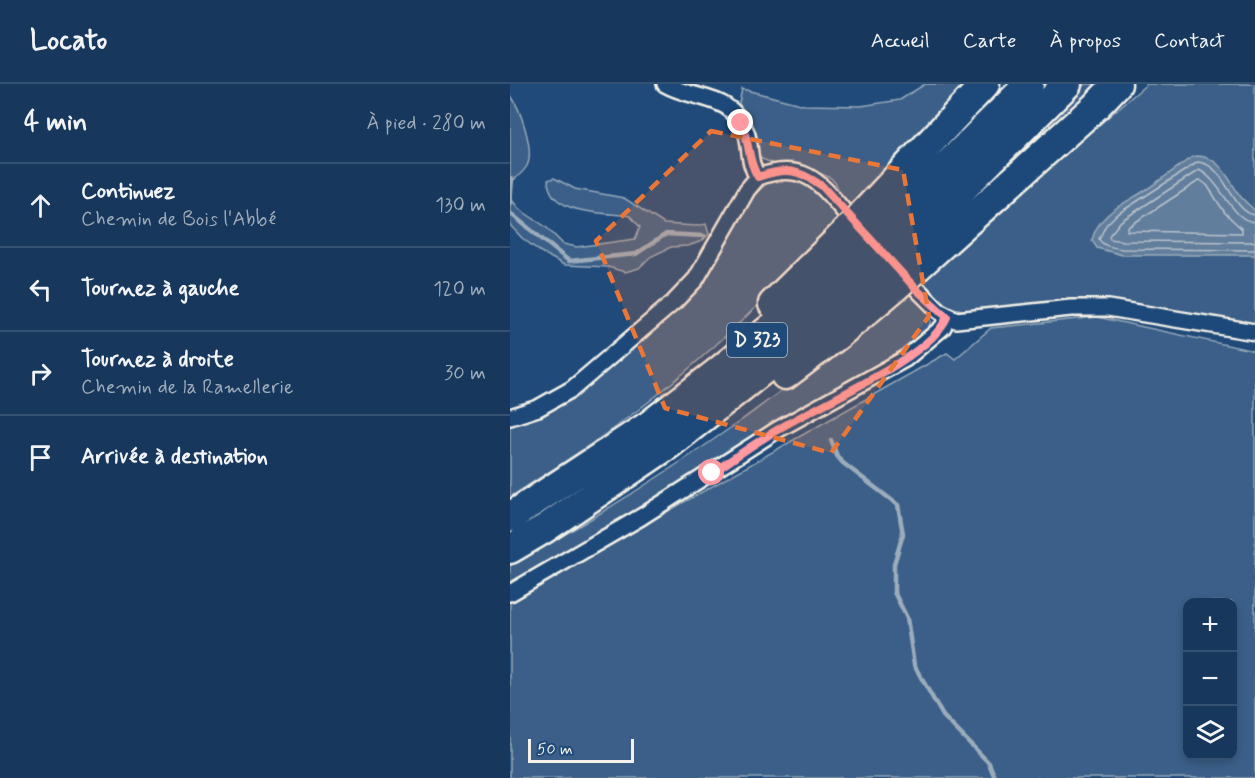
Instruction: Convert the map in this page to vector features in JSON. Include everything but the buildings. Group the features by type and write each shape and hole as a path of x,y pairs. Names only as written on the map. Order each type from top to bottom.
{"highway":[{"path":"881,250 985,84"},
{"name":"D 323","path":"510,549 544,529 668,445 796,344 1029,84"},
{"name":"D 323","path":"510,517 648,426 727,364 881,250 1067,84"},
{"path":"881,250 1095,107 1117,84"},
{"path":"1095,107 1105,108 1131,84"}],"street":[{"path":"665,84 675,90 724,104 735,112 746,134 751,167 758,177"},
{"path":"510,417 538,408 572,389 674,302 696,279 747,189 758,177 774,171 789,170 806,175 822,186 917,290 947,317 964,320 1071,308 1108,308 1255,332"},
{"path":"510,593 641,517 777,430 905,359 943,327 947,317"}],"highlighted area":[{"path":"711,131 903,170 929,316 831,453 665,408 596,241"}],"shaded area":[{"path":"925,84 973,84 850,210 842,201 836,184 831,178 799,164 772,163 762,159 757,154 749,125 739,103 742,89 804,105 861,106 900,100"},
{"path":"1085,84 1110,84 933,246 975,193"},
{"path":"1147,84 1255,84 1255,324 1117,302 1081,300 968,311 952,308 940,302 917,282 922,275"},
{"path":"510,94 522,119 528,140 529,159 527,166 510,183"},
{"path":"554,178 575,189 624,198 664,224 696,226 706,224 709,234 702,241 688,246 671,247 650,257 639,268 625,272 608,267 564,265 522,238 510,225 510,201 512,200 519,209 546,227 563,244 577,247 635,239 640,227 630,216 580,210 568,206 551,192 548,180"},
{"path":"780,178 790,179 807,186 821,197 839,220 751,312 681,376 603,436 510,497 510,422 543,416 563,403 687,302 712,269 753,196 766,184"},
{"path":"909,290 929,314 930,320 926,331 909,349 510,586 510,566 598,515 739,422"},
{"path":"1097,317 1255,351 1255,778 510,778 510,601 947,353 955,359 991,328"}],"water":[{"path":"1192,157 1206,157 1219,165 1241,197 1255,211 1255,255 1122,255 1097,248 1092,240 1095,231 1105,217"}],"waterway":[{"path":"510,178 512,179 510,203"},
{"path":"510,213 569,261 636,254 666,234 704,236"},
{"path":"831,440 837,456 843,463 898,505 903,534 894,564 894,592 907,618 914,665 943,716 989,763 995,778"}],"route":[{"path":"712,473 777,430 905,359 943,327 947,317 917,290 822,186 806,175 789,170 774,171 758,177 751,167 746,134 741,123"}]}
